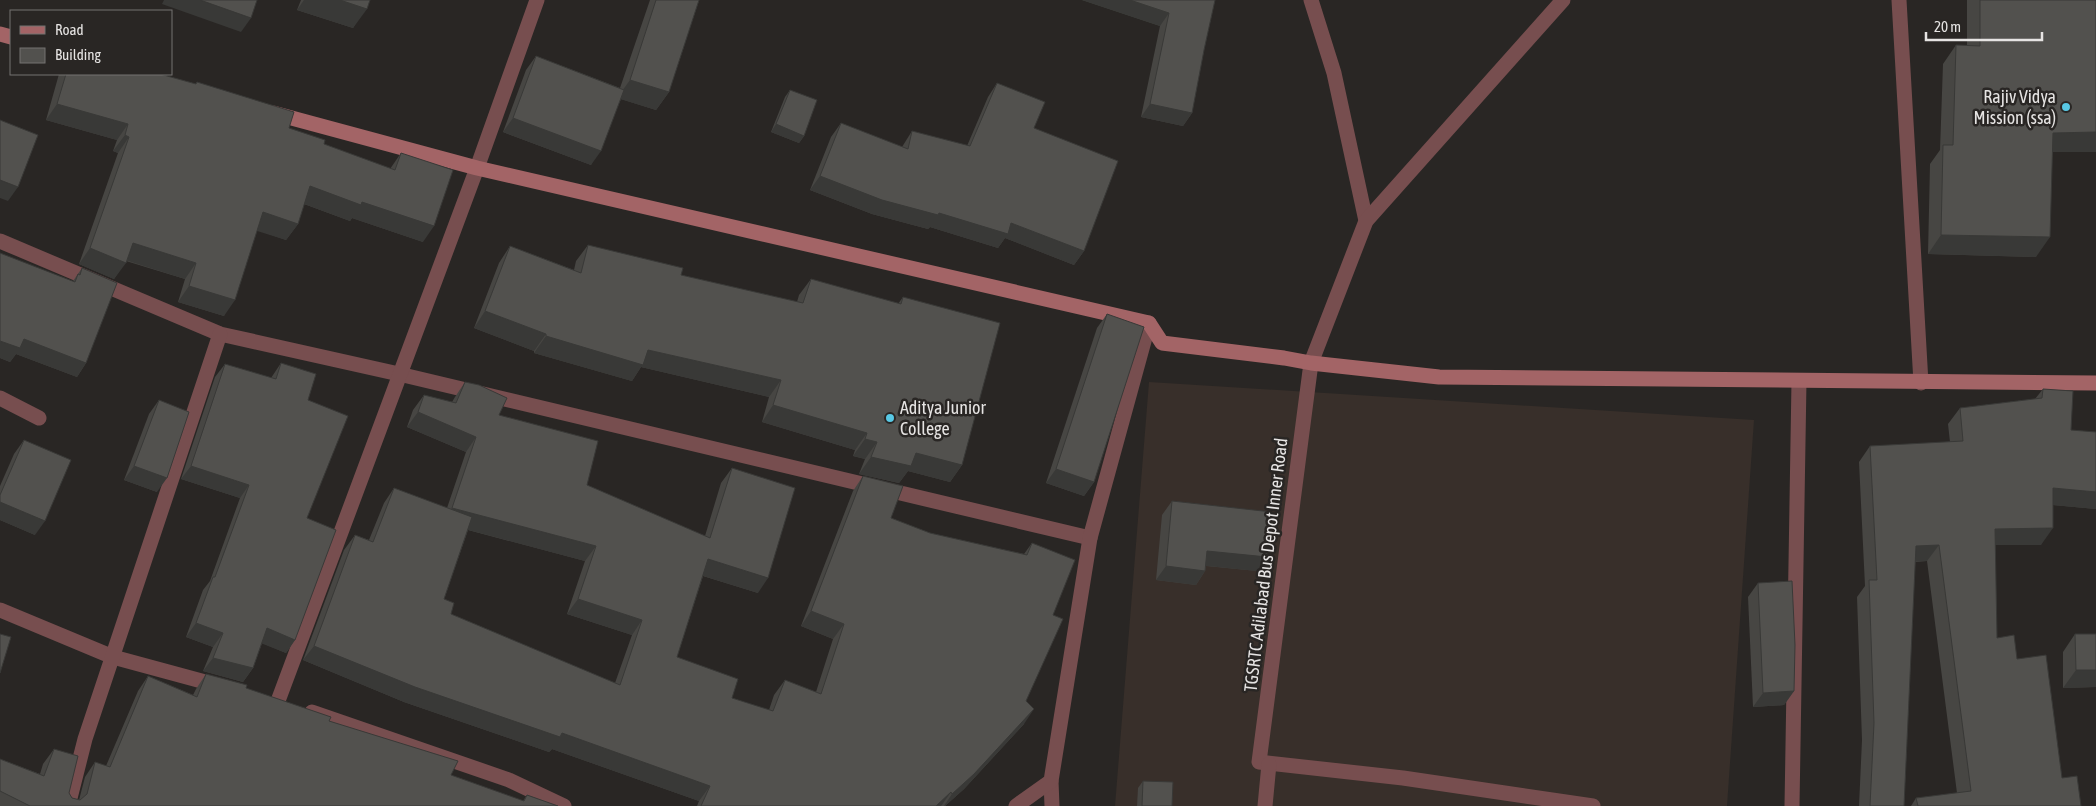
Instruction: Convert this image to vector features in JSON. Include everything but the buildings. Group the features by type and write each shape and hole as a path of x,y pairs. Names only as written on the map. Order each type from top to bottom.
{"street":[{"path":"278,701 477,168 537,0"},
{"path":"1311,0 1334,74 1366,221"},
{"path":"1310,363 1366,221 1563,0"},
{"path":"1899,0 1921,383"},
{"path":"258,109 477,168 1149,323 1162,343 1310,363 1439,377 1921,383 2096,383"},
{"path":"0,241 220,334 399,374 1090,538"},
{"path":"1052,806 1051,781 1090,538 1149,323"},
{"path":"68,806 84,739 220,334"},
{"name":"TGSRTC Adilabad Bus Depot Inner Road","path":"1269,764 1259,762 1310,363"},
{"path":"1792,806 1799,381"},
{"path":"0,398 39,418"},
{"path":"0,610 113,657 232,689"},
{"path":"260,696 509,780 564,806"},
{"path":"1265,806 1269,764 1403,778 1593,806"},
{"path":"1016,806 1051,781"}],"shaded area":[{"path":"1149,382 1754,420 1727,806 1115,806"}],"place":[{"name":"Rajiv Vidya Mission (ssa)","path":"2066,107"},
{"name":"Aditya Junior College","path":"890,418"}]}
